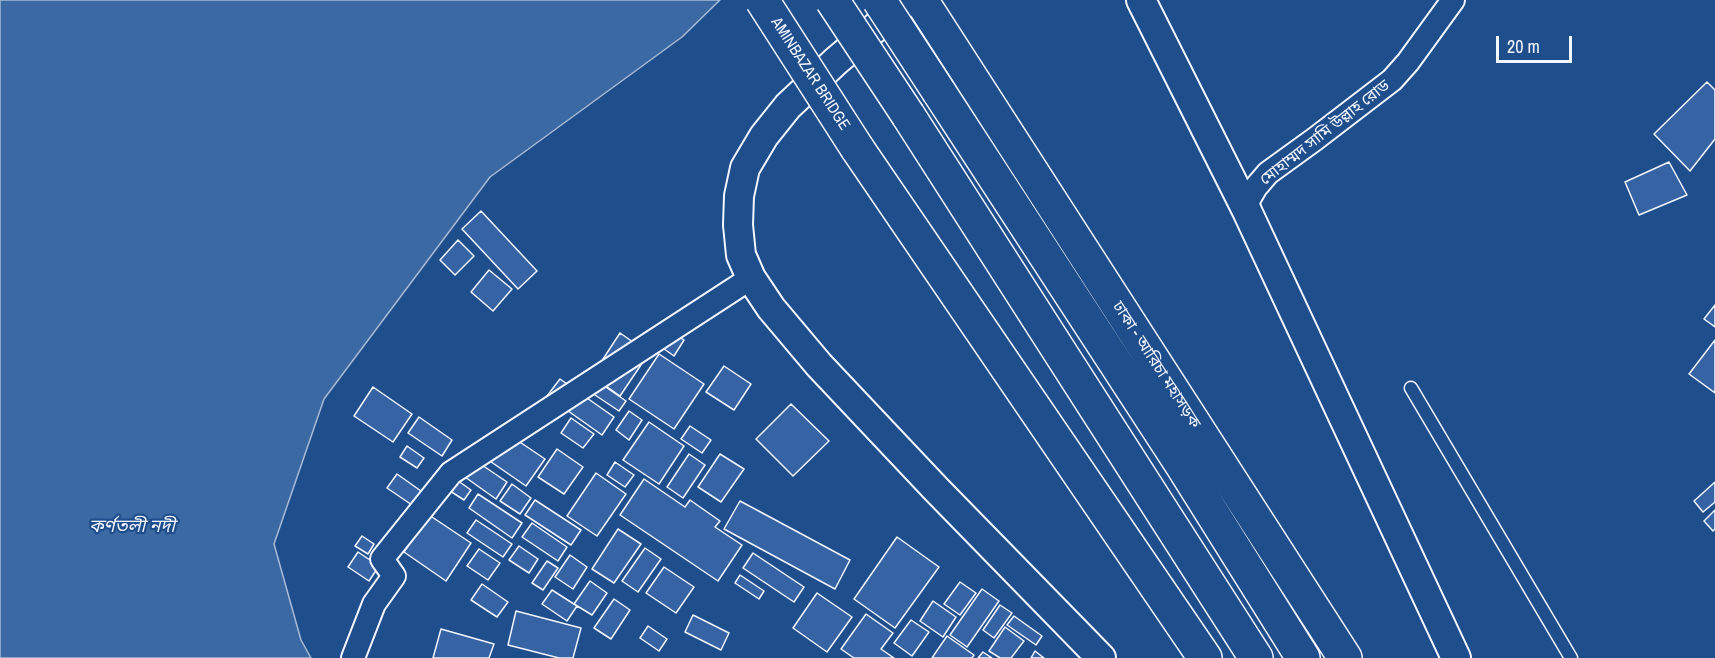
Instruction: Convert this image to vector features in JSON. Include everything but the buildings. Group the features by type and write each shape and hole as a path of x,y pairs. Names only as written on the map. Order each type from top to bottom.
{"highway":[{"name":"AMINBAZAR BRIDGE","path":"762,0 857,148 1205,658"},
{"path":"832,0 1256,658"},
{"name":"ঢাকা - আরিচা মহাসড়ক","path":"879,0 1182,465 1303,658"},
{"name":"ঢাকা - আরিচা মহাসড়ক","path":"921,0 1346,658"}],"street":[{"path":"908,0 836,61 788,106 764,136 745,168 739,196 738,225 741,255 751,278 771,308 819,365 1101,658"},
{"path":"1141,0 1247,211 1456,658"},
{"name":"মোহাম্মদ সামি উল্লাহ রোড","path":"1247,211 1249,199 1268,173 1392,80 1408,62 1453,0"},
{"path":"353,658 374,604 394,576 382,559 451,473 751,278"}],"lane":[{"path":"1411,388 1571,658"}],"water":[{"name":"কর্ণতলী নদী","path":"0,0 720,0 682,37 490,177 324,399 274,544 301,640 311,658 0,658"}]}
